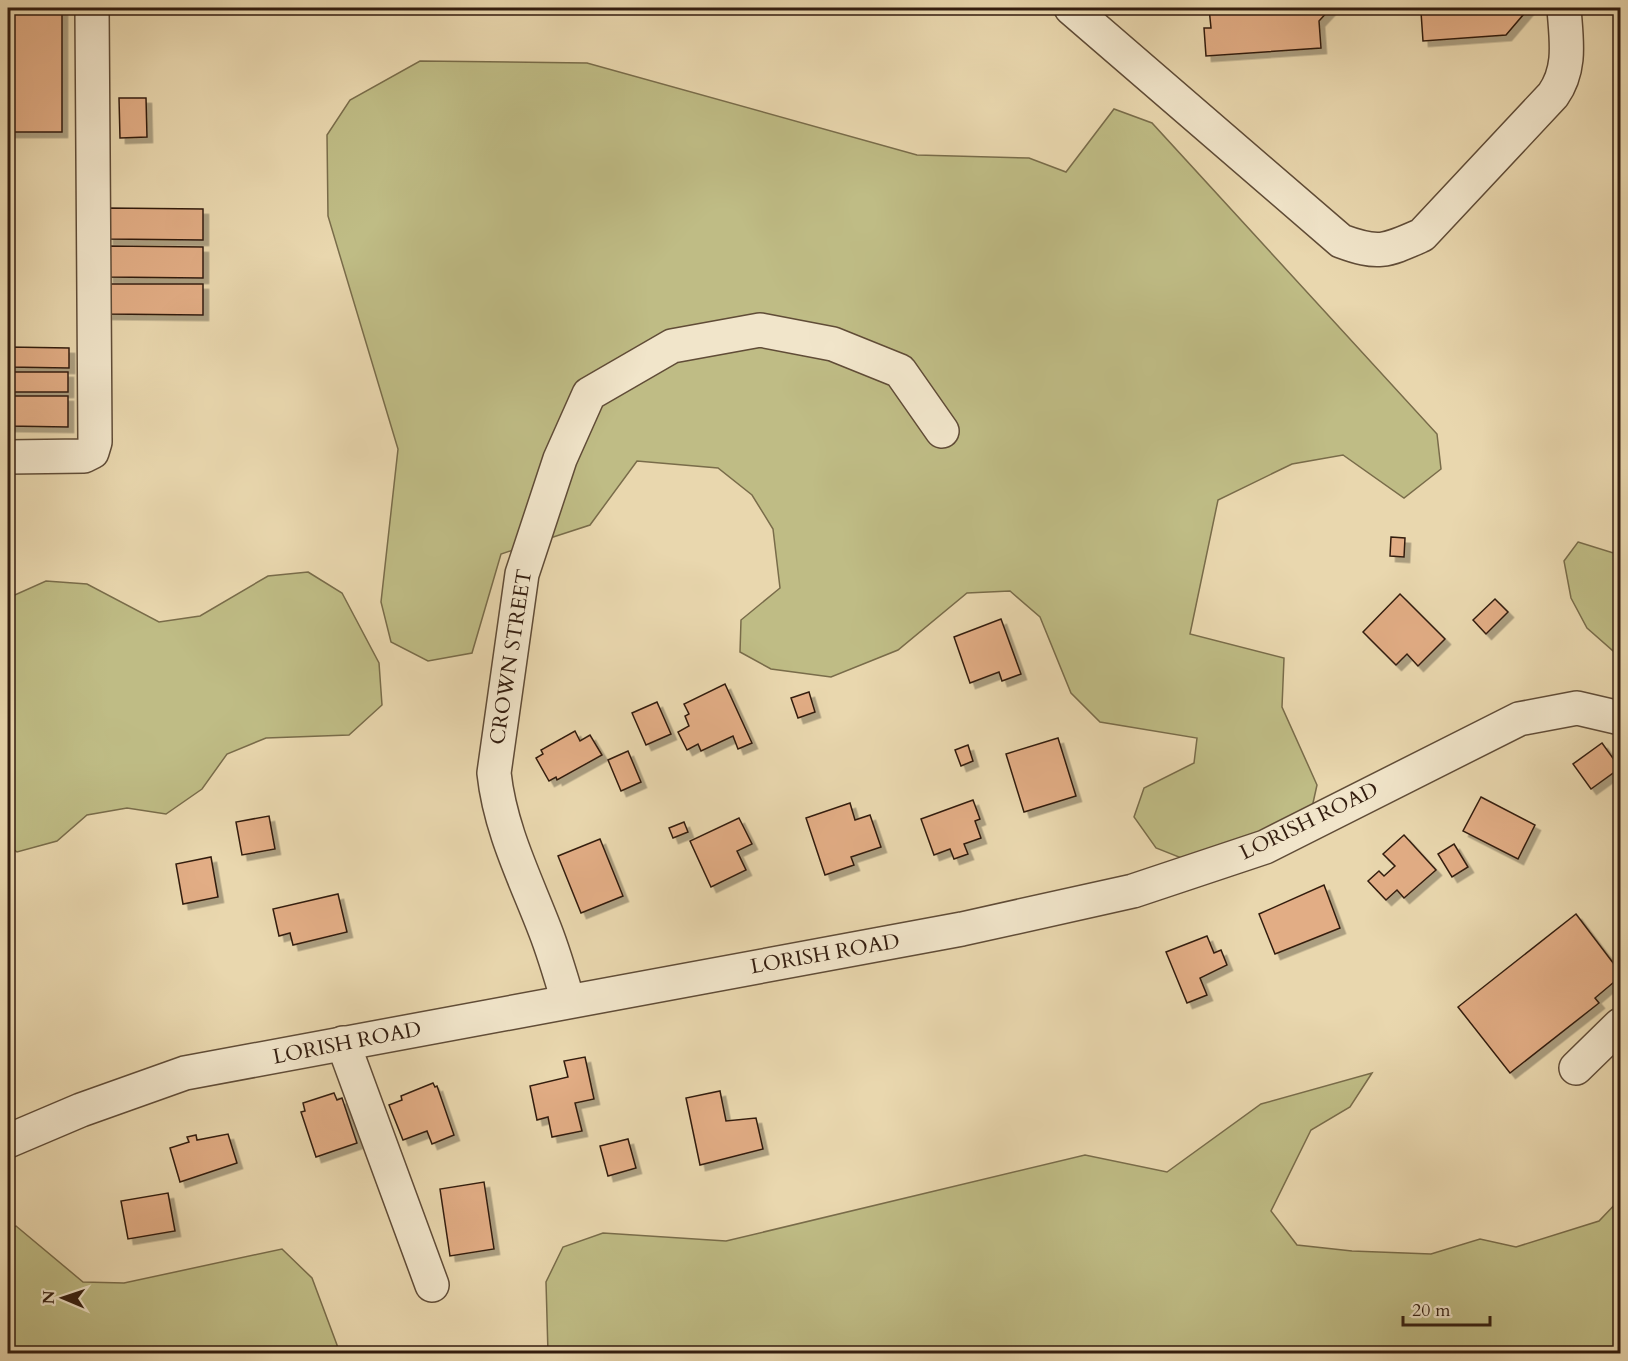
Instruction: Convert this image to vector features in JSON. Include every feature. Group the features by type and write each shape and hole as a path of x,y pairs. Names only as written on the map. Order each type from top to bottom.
{"street":[{"path":"8,457 84,456 92,452 95,442 92,8"},
{"path":"1071,8 1341,240 1371,252 1395,247 1422,235 1553,95 1562,81 1567,63 1564,8"},
{"name":"CROWN STREET","path":"568,1001 546,933 509,841 497,801 494,772 522,574 560,459 589,394 672,346 760,330 833,344 900,371 942,431"},
{"name":"LORISH ROAD","path":"8,1141 81,1110 185,1073 962,929 1133,891 1265,847 1519,719 1577,708 1620,717"},
{"path":"1576,1068 1620,1025"},
{"path":"343,1043 432,1285"}],"shaded area":[{"path":"420,61 587,63 917,155 1029,158 1066,172 1114,109 1152,123 1437,434 1441,469 1404,498 1343,455 1292,464 1218,500 1190,634 1284,658 1282,707 1317,785 1309,821 1199,865 1156,848 1134,817 1144,788 1194,763 1197,738 1100,722 1071,693 1040,617 1010,591 967,593 898,650 831,677 771,669 740,652 741,620 780,588 773,529 752,495 718,468 637,461 590,525 501,554 472,653 428,661 391,642 381,602 398,449 328,216 327,135 350,100"},
{"path":"1578,542 1620,555 1620,657 1587,628 1571,598 1564,561"},
{"path":"308,572 342,593 379,663 382,705 349,735 266,738 227,754 202,789 166,814 127,808 87,815 57,841 17,852 8,845 8,598 46,581 87,584 159,622 200,616 268,576"},
{"path":"1372,1073 1350,1107 1311,1130 1271,1211 1297,1245 1352,1251 1431,1254 1480,1239 1516,1247 1599,1221 1620,1199 1620,1352 548,1353 546,1282 563,1247 603,1233 726,1241 1085,1155 1167,1172 1261,1104"},
{"path":"16,1226 83,1282 124,1283 282,1249 312,1278 340,1353 8,1353 8,1229"}],"building":[{"path":"8,8 62,8 62,132 8,132"},
{"path":"1209,8 1331,8 1319,21 1321,48 1206,56 1204,28 1211,28"},
{"path":"1416,8 1529,8 1506,35 1423,41 1421,12"},
{"path":"119,98 146,98 147,137 120,138"},
{"path":"108,208 203,209 203,240 108,239"},
{"path":"108,246 203,247 203,278 108,277"},
{"path":"108,284 203,284 203,315 107,314"},
{"path":"8,347 69,348 69,368 8,367"},
{"path":"8,372 68,372 68,392 8,392"},
{"path":"8,396 68,396 68,427 8,426"},
{"path":"1391,537 1405,538 1404,557 1390,556"},
{"path":"1400,594 1445,639 1418,666 1407,654 1396,665 1363,632"},
{"path":"1495,599 1508,612 1486,634 1473,620"},
{"path":"1001,619 1021,674 1002,681 999,672 970,683 954,637"},
{"path":"725,684 752,743 738,749 733,736 701,751 698,744 687,750 678,732 689,726 685,716 689,714 684,704"},
{"path":"809,692 815,712 798,718 791,698"},
{"path":"657,702 671,734 646,745 632,713"},
{"path":"575,731 580,741 590,735 602,755 557,780 556,777 549,781 536,758 543,754 541,750"},
{"path":"1058,738 1076,796 1024,812 1006,754"},
{"path":"1602,743 1620,768 1591,789 1573,764"},
{"path":"968,745 973,761 961,766 955,750"},
{"path":"628,751 641,782 621,791 608,760"},
{"path":"1481,797 1535,825 1518,859 1463,831"},
{"path":"973,800 980,819 975,821 981,838 964,844 968,854 954,859 950,849 934,855 921,819"},
{"path":"850,803 855,820 870,815 881,847 851,857 854,865 825,875 806,818"},
{"path":"269,816 275,849 242,855 236,822"},
{"path":"739,818 752,844 737,851 746,870 711,887 690,841"},
{"path":"684,822 688,832 673,838 669,828"},
{"path":"1404,835 1436,870 1404,898 1397,890 1386,900 1368,881 1379,871 1384,876 1395,866 1383,854"},
{"path":"600,839 623,896 581,913 558,856"},
{"path":"1454,844 1468,867 1452,877 1438,854"},
{"path":"211,857 218,897 183,904 176,864"},
{"path":"1324,885 1340,928 1275,954 1259,914"},
{"path":"338,894 347,932 293,945 290,933 279,936 273,909"},
{"path":"1576,914 1620,972 1620,977 1595,998 1599,1003 1510,1073 1458,1007"},
{"path":"1207,936 1214,953 1221,950 1227,965 1200,978 1207,995 1187,1003 1166,952"},
{"path":"585,1057 594,1099 575,1103 582,1131 552,1137 548,1117 537,1120 530,1086 568,1077 564,1061"},
{"path":"433,1083 435,1087 437,1086 454,1135 432,1144 427,1131 403,1140 389,1105 402,1100 401,1096"},
{"path":"720,1091 726,1121 756,1118 763,1149 700,1165 686,1098"},
{"path":"334,1093 337,1100 342,1098 357,1143 316,1157 301,1112 305,1111 303,1103"},
{"path":"228,1134 237,1163 180,1182 170,1148 189,1142 187,1137 196,1135 197,1140"},
{"path":"628,1139 636,1168 608,1176 600,1146"},
{"path":"484,1182 494,1249 450,1256 440,1189"},
{"path":"168,1193 175,1231 128,1239 121,1201"}]}
